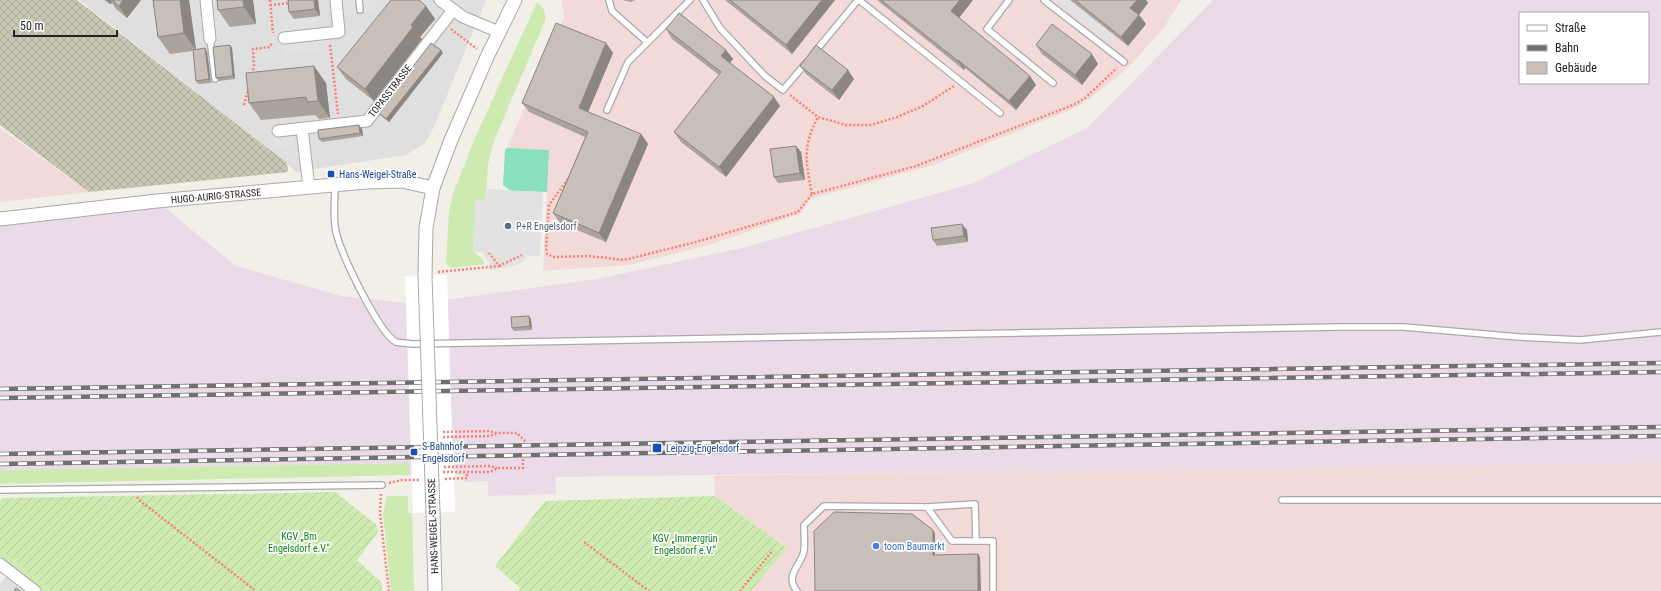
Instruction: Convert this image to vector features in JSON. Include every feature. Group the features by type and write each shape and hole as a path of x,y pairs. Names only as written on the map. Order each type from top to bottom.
{"street":[{"path":"206,0 210,39"},
{"path":"284,38 339,32 336,0"},
{"path":"440,0 463,17 499,32"},
{"name":"HANS-WEIGEL-STRASSE","path":"435,591 425,274 426,228 433,188 444,156 487,57 515,0"},
{"name":"TOPASSTRASSE","path":"278,131 367,121 453,10"},
{"path":"302,129 309,187"},
{"name":"HUGO-AURIG-STRASSE","path":"0,219 157,201 335,184 402,181 433,188"},
{"path":"2,569 35,591"}],"lane":[{"path":"359,0 360,10"},
{"path":"608,0 612,11 647,42"},
{"path":"607,110 628,62 690,0"},
{"path":"703,0 720,28 765,76 783,90 858,0 1000,113"},
{"path":"1009,0 987,29 1053,83"},
{"path":"1044,0 1124,62"},
{"path":"210,39 215,79"},
{"path":"335,184 335,226 338,239 352,271 385,330 396,342 412,344 1340,327 1404,327 1519,337 1580,340 1661,332"},
{"path":"0,490 382,485"},
{"path":"1282,500 1661,500"},
{"path":"798,591 794,587 792,579 793,571 798,565 804,549 804,525 824,506 927,506 974,504 976,541"},
{"path":"927,506 952,541 993,541 993,591"}],"path":[{"path":"251,79 254,66 253,49 270,47 274,39 270,0"},
{"path":"270,5 292,3"},
{"path":"444,21 448,27 487,57"},
{"path":"329,33 338,114"},
{"path":"571,175 549,205 546,248 547,254 554,257 589,256 624,260 696,242 798,212 812,194 916,166 1073,106 1085,98 1124,62"},
{"path":"783,90 818,117 846,125 871,125 897,117 923,106 961,82"},
{"path":"244,105 249,85"},
{"path":"812,194 806,149 810,131 818,117"},
{"path":"489,253 499,266"},
{"path":"425,274 499,266 522,255"},
{"path":"458,432 489,431 496,433 517,433 526,442"},
{"path":"452,437 489,436 496,433"},
{"path":"454,467 490,466 498,468 523,468 523,458"},
{"path":"458,472 490,472 498,468"},
{"path":"382,485 380,513 389,591"},
{"path":"135,488 135,494 139,500 256,591"},
{"path":"584,542 649,591"},
{"path":"740,591 773,550"}],"shaded area":[{"path":"0,0 77,0 287,163 288,172 89,192 0,125"},
{"path":"79,0 486,0 434,127 425,143 406,155 296,172 287,163"},
{"path":"342,0 375,0 376,12 344,16"},
{"path":"561,0 1181,0 1163,29 1128,68 1089,99 1075,108 931,166 810,199 800,214 708,245 629,265 543,271 549,150 507,148 564,17"},
{"path":"1054,0 1070,0 1117,38 1111,45"},
{"path":"1213,0 1661,0 1661,463 555,477 556,494 488,496 488,481 463,482 463,475 409,475 408,463 0,470 0,219 157,201 236,266 341,296 415,304 597,279 742,248 971,184 1087,128"},
{"path":"317,17 319,27 282,32 281,21"},
{"path":"320,40 321,50 285,54 284,44"},
{"path":"0,128 89,192 0,202"},
{"path":"292,135 293,145 274,147 273,137"},
{"name":"P+R Engelsdorf","path":"487,189 543,192 540,256 528,256 523,262 514,266 489,270 489,262 482,252 473,252 475,200 486,200"},
{"path":"1661,463 1661,591 751,591 787,548 715,496 714,476 1232,468"},
{"path":"7,576 27,591 0,591 0,583"}],"green space":[{"path":"537,2 544,10 545,21 494,141 488,164 486,200 476,200 473,252 482,258 485,264 451,268 446,264 449,212 453,194 474,140"},
{"path":"507,148 549,150 547,192 511,191 503,185 505,150"},
{"path":"409,463 409,475 0,484 0,470"},
{"name":"KGV „Bm Engelsdorf e.V.“","path":"335,492 377,525 378,532 357,560 382,583 382,591 52,591 0,550 0,501 2,498"},
{"path":"387,496 408,496 408,512 412,514 414,591 391,591 383,515"},
{"name":"KGV „Immergrün Engelsdorf e.V.“","path":"715,496 787,548 751,591 518,591 520,588 495,566 545,501"},
{"path":"0,550 52,591 43,591 0,557"}],"pier":[{"path":"447,275 452,430 455,430 455,434 452,435 454,470 456,470 456,474 454,475 455,512 413,513 405,276"}],"building":[{"path":"112,0 123,0 119,6"},
{"path":"153,0 180,0 184,33 158,37"},
{"path":"217,0 243,0 244,7 218,10"},
{"path":"288,0 314,0 315,9 289,12"},
{"path":"391,0 419,0 426,6 411,25 413,27 365,89 337,67"},
{"path":"730,0 822,0 786,45"},
{"path":"881,0 960,0 951,11 1030,76 1009,101"},
{"path":"1075,0 1137,0 1130,8 1139,15 1121,37"},
{"path":"679,13 726,50 721,56 774,97 719,167 674,132 721,72 666,29"},
{"path":"556,23 606,43 579,108 641,134 599,233 553,213 588,132 522,103"},
{"path":"1052,24 1092,54 1075,75 1036,45"},
{"path":"431,43 441,50 386,119 378,112"},
{"path":"230,45 233,76 216,78 213,47"},
{"path":"816,45 848,70 832,90 800,66"},
{"path":"205,48 209,79 196,81 193,50"},
{"path":"314,66 318,101 307,102 306,97 249,103 246,73"},
{"path":"359,125 360,133 319,139 318,130"},
{"path":"796,146 800,173 774,177 770,149"},
{"path":"962,224 964,236 933,240 931,228"},
{"path":"529,316 530,326 512,328 511,317"},
{"name":"toom Baumarkt","path":"834,512 912,514 933,530 933,555 978,554 978,591 815,591 814,531"}],"railway":[{"path":"0,389 1661,363"},
{"path":"0,398 1661,372"},
{"path":"0,454 1661,427"},
{"path":"0,464 1661,436"}],"place":[{"name":"Hans-Weigel-Straße","path":"331,174"},
{"name":"P+R Engelsdorf","path":"508,226"},
{"name":"Leipzig-Engelsdorf","path":"657,448"},
{"name":"S-Bahnhof Engelsdorf","path":"414,452"},
{"name":"toom Baumarkt","path":"876,546"}]}
